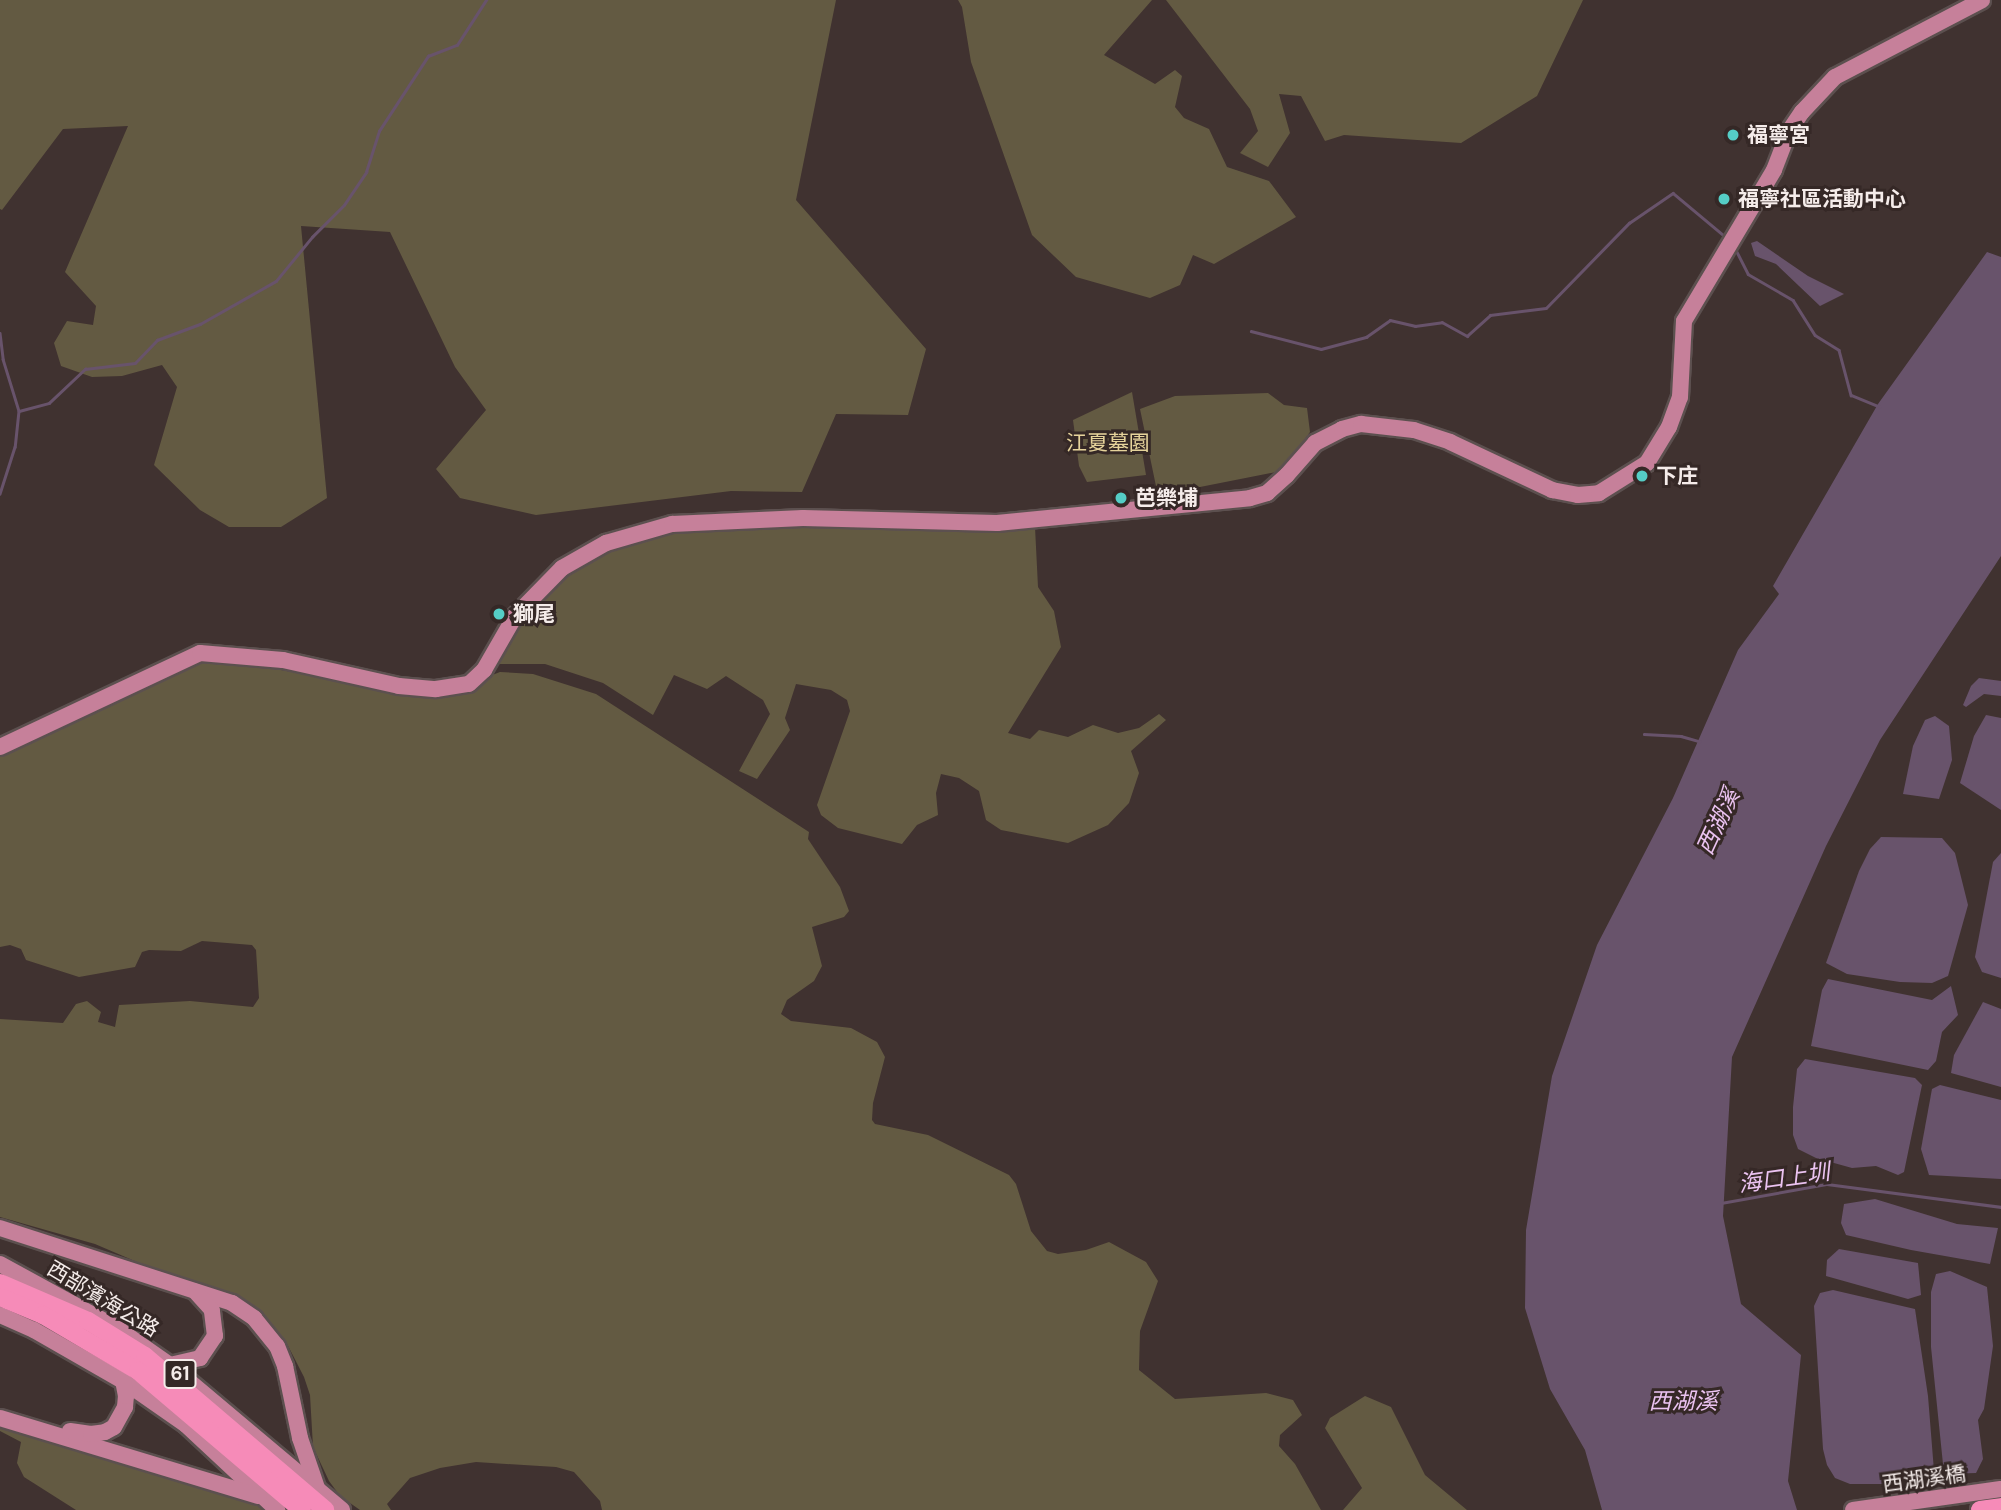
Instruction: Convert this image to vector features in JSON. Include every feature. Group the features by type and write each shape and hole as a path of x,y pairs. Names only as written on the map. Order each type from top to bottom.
{"highway":[{"name":"61","path":"0,1283 88,1321 145,1356 325,1510"},
{"name":"61","path":"0,1297 53,1320 138,1371 302,1510"},
{"path":"1980,1510 2001,1507"}],"main road":[{"path":"0,747 200,653 283,660 399,686 436,689 468,684 484,670 515,616 562,568 606,543 672,524 803,519 997,523 1250,498 1267,493 1315,443 1361,424 1384,424 1426,434 1552,490 1578,495 1599,493 1647,463 1669,427 1680,397 1684,321 1774,170 1789,131 1816,94 1835,77 1866,59 1936,26 1982,0"},
{"path":"0,1228 194,1289 232,1303 254,1318 277,1346 289,1375 294,1413 317,1488"},
{"name":"西部濱海公路","path":"0,1264 117,1328 170,1365 342,1510"},
{"path":"170,1365 200,1358 215,1336 212,1310 194,1289"},
{"name":"61","path":"0,1315 34,1330 122,1381 186,1425 277,1510"},
{"path":"0,1410 80,1434 105,1432 114,1427 125,1407 126,1396 122,1381"},
{"path":"0,1418 264,1497"},
{"name":"西湖溪橋","path":"1853,1510 2001,1489"}],"green space":[{"path":"0,0 836,0 796,200 926,349 908,415 836,414 802,492 731,491 536,515 460,498 436,469 486,410 455,367 390,232 301,226 327,498 281,527 229,527 200,510 154,465 177,387 162,365 122,376 92,377 61,366 54,343 67,321 93,325 96,306 65,272 128,126 63,129 2,210 0,209"},
{"path":"958,0 1152,0 1104,55 1155,84 1175,70 1182,76 1175,107 1184,118 1209,129 1227,167 1269,181 1296,217 1214,264 1193,255 1180,285 1150,298 1076,277 1032,235 971,62 962,7"},
{"path":"1166,0 1583,0 1537,96 1461,143 1344,135 1325,141 1301,96 1279,94 1290,133 1268,167 1240,153 1258,131 1250,109"},
{"name":"江夏墓園","path":"1132,392 1146,475 1087,482 1079,466 1073,420"},
{"path":"1268,393 1284,405 1307,408 1310,432 1292,457 1276,472 1200,487 1157,491 1140,409 1175,396"},
{"path":"824,523 1035,527 1038,587 1054,611 1061,647 1008,733 1030,739 1039,730 1068,737 1093,725 1118,733 1139,728 1159,714 1166,720 1131,751 1139,773 1129,803 1108,825 1068,843 1001,830 986,820 979,791 959,778 941,774 936,793 938,815 917,825 902,844 838,828 821,815 817,805 850,711 847,700 831,690 796,684 785,718 790,730 757,779 739,771 770,714 763,700 726,676 707,689 674,675 653,715 603,683 545,664 496,664 519,607 564,566 657,534"},
{"path":"212,658 429,696 438,696 500,672 533,674 596,694 809,832 808,839 840,887 849,911 844,917 812,927 822,966 814,981 787,1000 781,1014 791,1021 851,1028 877,1042 885,1057 873,1103 872,1120 875,1124 928,1135 1009,1175 1016,1184 1031,1231 1047,1251 1058,1254 1086,1250 1109,1242 1146,1262 1158,1281 1140,1331 1139,1370 1175,1399 1266,1393 1293,1400 1302,1415 1280,1435 1279,1446 1295,1464 1321,1510 602,1510 600,1501 574,1472 556,1467 476,1462 440,1468 410,1478 387,1504 391,1510 360,1510 340,1496 329,1481 313,1447 310,1395 304,1377 286,1342 266,1317 208,1286 158,1271 95,1244 0,1217 0,1019 63,1023 76,1004 87,1001 101,1012 98,1022 115,1027 119,1005 190,1001 253,1007 259,998 256,950 252,945 202,941 181,951 149,950 142,952 135,967 79,977 26,960 21,949 10,945 0,947 0,752 187,661"},
{"path":"1365,1396 1391,1407 1425,1475 1467,1510 1343,1510 1362,1488 1325,1428 1330,1418"},
{"path":"0,1420 250,1500 269,1510 76,1510 24,1477 17,1463 21,1442 0,1431"}],"water":[{"path":"1757,241 1808,276 1844,294 1820,306 1776,264 1755,256 1751,243"},
{"name":"西湖溪","path":"1987,252 2001,257 2001,556 1880,740 1826,846 1732,1057 1723,1216 1741,1304 1801,1355 1788,1481 1797,1510 1602,1510 1585,1450 1550,1389 1525,1308 1526,1230 1552,1076 1597,945 1673,798 1738,650 1779,594 1773,586 1878,404"},
{"path":"1979,678 2001,681 2001,696 1984,694 1966,707 1963,705 1971,686"},
{"path":"1986,715 2001,718 2001,810 1960,783 1974,736"},
{"path":"1935,716 1949,726 1952,760 1939,799 1903,794 1913,746 1925,720"},
{"path":"1881,837 1942,838 1955,853 1968,905 1948,976 1932,983 1900,982 1847,974 1826,963 1859,871 1870,849"},
{"path":"2001,853 2001,978 1982,972 1975,957 1993,862"},
{"path":"1828,979 1932,1000 1951,986 1958,1015 1942,1032 1936,1061 1928,1070 1811,1046 1822,990"},
{"path":"1983,1002 2001,1009 2001,1087 1951,1073 1954,1055"},
{"path":"1805,1059 1915,1078 1922,1085 1904,1172 1898,1175 1876,1166 1852,1168 1816,1158 1798,1149 1793,1135 1793,1107 1797,1069"},
{"path":"1940,1085 2001,1100 2001,1179 1929,1175 1921,1149 1932,1089"},
{"path":"1875,1199 1957,1224 1998,1228 1990,1264 1846,1235 1841,1223 1844,1204"},
{"path":"1839,1249 1918,1263 1921,1295 1908,1299 1826,1276 1827,1260"},
{"path":"1950,1271 1987,1287 1993,1346 1984,1409 1978,1420 1983,1459 1976,1473 1944,1474 1931,1347 1931,1292 1936,1274"},
{"path":"1833,1290 1915,1309 1928,1396 1934,1471 1927,1476 1893,1478 1883,1484 1850,1484 1835,1478 1827,1465 1823,1449 1814,1306 1820,1293"}],"waterway":[{"path":"19,411 49,403 85,369 135,363 157,340 200,324 276,281 312,237 344,205 366,172 379,131 428,56 457,45 486,0"},
{"path":"1251,331 1321,349 1366,337 1390,320 1415,326 1442,322 1467,336 1490,315 1546,308 1629,223 1673,193 1727,238"},
{"path":"1735,248 1748,274 1793,300 1815,335 1839,350 1851,395 1880,407"},
{"path":"0,333 3,359 19,411 15,447 0,494"},
{"path":"1644,734 1681,736 1699,741"},
{"name":"海口上圳","path":"1721,1203 1827,1184 2001,1207"}],"place":[{"name":"福寧宮","path":"1733,135"},
{"name":"福寧社區活動中心","path":"1724,199"},
{"name":"下庄","path":"1642,476"},
{"name":"芭樂埔","path":"1121,498"},
{"name":"獅尾","path":"499,614"}]}
